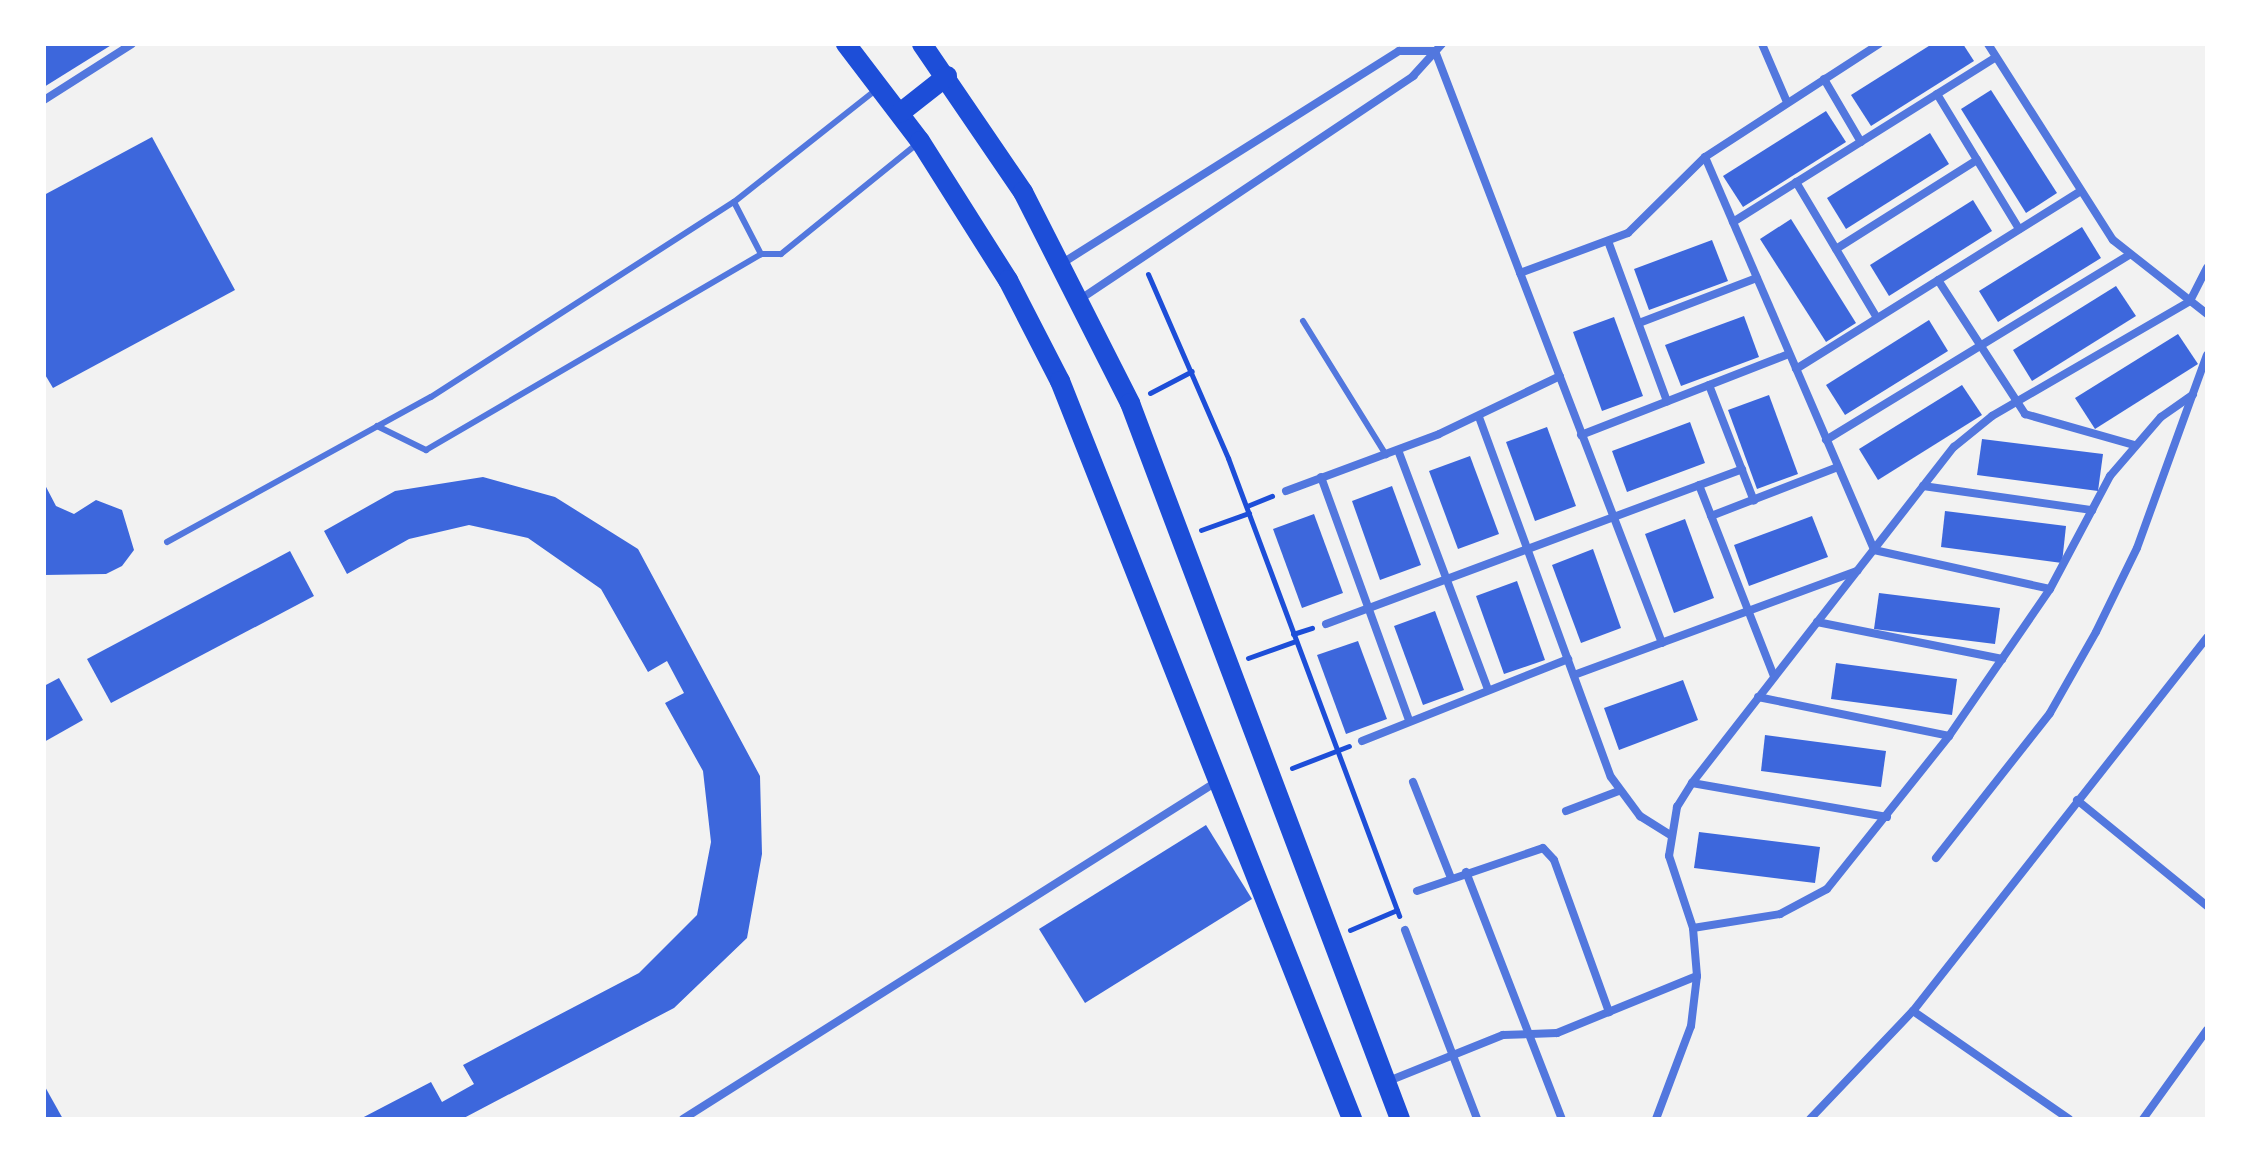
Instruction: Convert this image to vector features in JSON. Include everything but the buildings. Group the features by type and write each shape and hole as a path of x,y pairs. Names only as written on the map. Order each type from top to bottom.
{"main road":[{"path":"846,44 920,141 1008,280 1060,381 1222,778 1352,1119"},
{"path":"922,44 947,76 1064,262 1130,403 1400,1119"},
{"path":"900,113 947,76"}],"street":[{"path":"44,100 132,44"},
{"path":"1762,44 1787,102"},
{"path":"1520,273 1608,241 1645,221 1705,157 1879,44"},
{"path":"1988,44 2079,192 2128,256 2207,314"},
{"path":"1082,298 1406,81 1439,47"},
{"path":"1064,262 1399,51 1439,47"},
{"path":"1439,47 1520,273 1662,643"},
{"path":"1733,222 1996,57"},
{"path":"1824,79 1861,142"},
{"path":"1937,94 2019,229"},
{"path":"1705,157 1874,550"},
{"path":"1836,249 1977,160"},
{"path":"1796,182 1877,318"},
{"path":"1796,369 2079,192"},
{"path":"1608,241 1667,401"},
{"path":"1826,440 2128,256"},
{"path":"1656,1119 1691,1026 1697,976 1693,928 1673,877 1670,835 1692,783 1923,486 1972,430 2190,301 2207,268"},
{"path":"1639,323 1757,278"},
{"path":"1938,280 2015,403 2036,419 2134,445"},
{"path":"1581,435 1789,354"},
{"path":"1936,858 2050,713 2096,632 2207,355"},
{"path":"1286,491 1479,417 1560,376"},
{"path":"1709,385 1754,501"},
{"path":"1693,928 1780,914 1813,901 1887,817 1949,736 2050,589 2092,510 2134,445 2193,395"},
{"path":"1479,417 1619,791 1670,835"},
{"path":"1398,450 1488,690"},
{"path":"1711,516 1838,467"},
{"path":"1326,624 1742,469"},
{"path":"1321,477 1409,720"},
{"path":"1699,485 1774,676"},
{"path":"1923,486 2092,510"},
{"path":"1874,550 2050,589"},
{"path":"1574,675 1857,571"},
{"path":"1817,622 2002,659"},
{"path":"1813,1118 1913,1011 2207,637"},
{"path":"1362,741 1568,659"},
{"path":"1758,697 1949,736"},
{"path":"683,1119 1222,778"},
{"path":"1413,782 1451,878"},
{"path":"1692,783 1887,817"},
{"path":"1566,811 1619,791"},
{"path":"2077,800 2207,906"},
{"path":"1417,891 1535,847 1550,853 1609,1012"},
{"path":"1466,872 1562,1119"},
{"path":"1405,930 1477,1119"},
{"path":"1386,1082 1453,1055 1529,1033 1557,1033 1697,976"},
{"path":"1913,1011 2069,1119"},
{"path":"2143,1119 2207,1030"}],"lane":[{"path":"167,542 377,426 734,202 880,87"},
{"path":"377,426 426,450 761,254 781,254 920,141"},
{"path":"734,202 761,254"},
{"path":"1303,321 1386,455"}],"path":[{"path":"1141,259 1192,371 1248,509 1335,751 1405,930"},
{"path":"1130,403 1192,371"},
{"path":"1181,537 1286,491"},
{"path":"1229,665 1296,641"},
{"path":"1271,776 1362,741"},
{"path":"1332,938 1397,910"}]}
